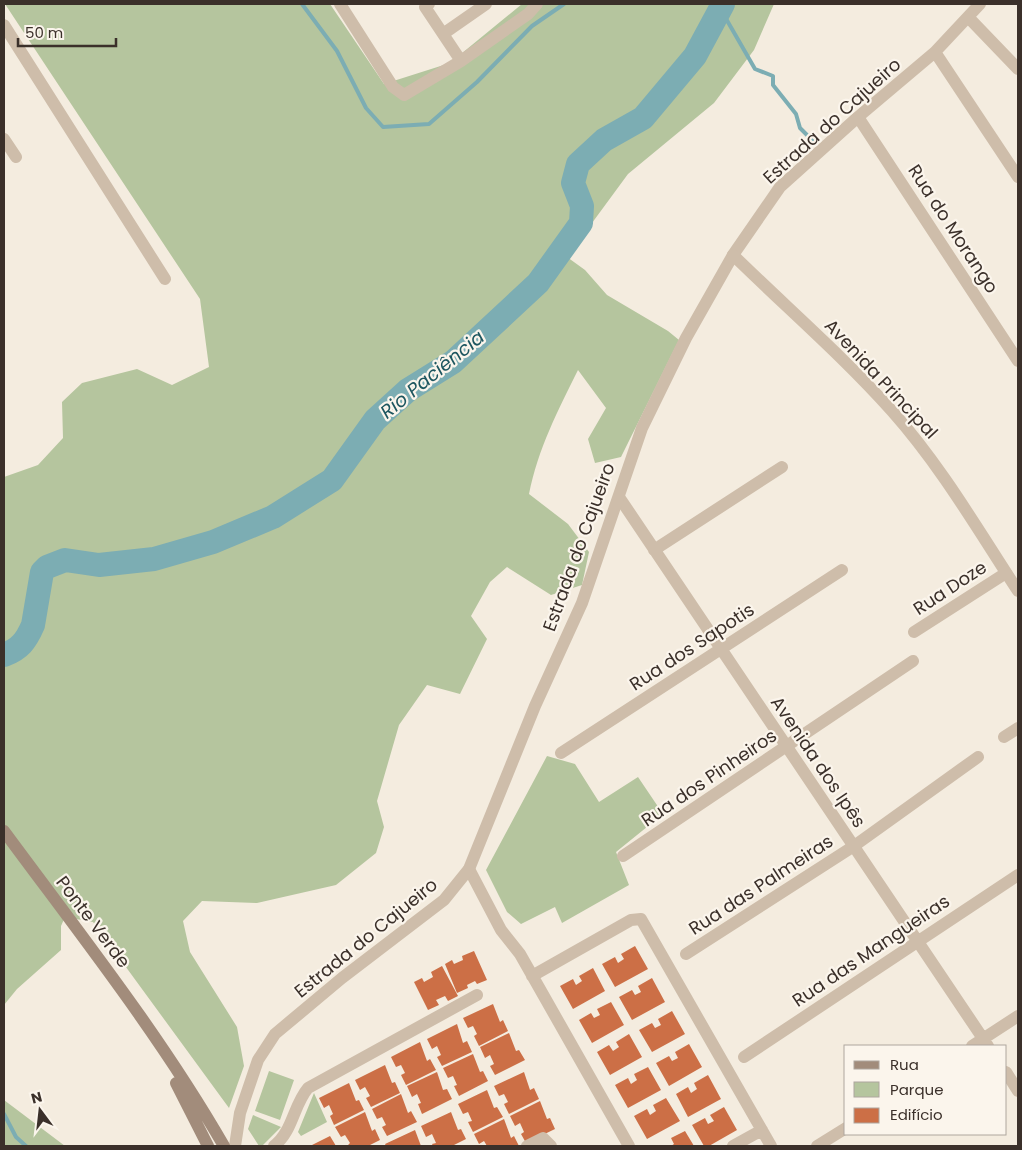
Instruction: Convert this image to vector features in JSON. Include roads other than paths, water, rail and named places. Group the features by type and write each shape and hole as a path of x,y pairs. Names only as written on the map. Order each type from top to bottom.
{"main road":[{"name":"Ponte Verde","path":"4,831 113,977 198,1102 224,1146"},
{"name":"Ponte Verde","path":"152,1036 208,1146"}],"street":[{"path":"340,4 393,87 404,95 461,61 528,14 537,4"},
{"path":"430,4 425,6 461,61"},
{"path":"443,34 486,4"},
{"name":"Estrada do Cajueiro","path":"235,1146 240,1113 258,1060 275,1034 342,978 444,900 469,869 535,706 582,602 619,497 630,455 686,338 733,255 780,187 858,116 935,52 980,4"},
{"path":"968,17 1018,69"},
{"path":"4,25 165,279"},
{"path":"935,52 1018,177"},
{"name":"Rua do Morango","path":"858,116 1014,344 1018,361"},
{"path":"4,139 16,157"},
{"name":"Avenida Principal","path":"733,255 846,363 892,411 928,454 1018,591"},
{"path":"654,550 782,467"},
{"name":"Avenida dos Ipês","path":"619,497 986,1043"},
{"name":"Rua dos Sapotis","path":"561,753 842,570"},
{"name":"Rua Doze","path":"914,632 1006,573"},
{"name":"Rua dos Pinheiros","path":"623,856 913,662"},
{"path":"1004,737 1018,728"},
{"name":"Rua das Palmeiras","path":"686,954 854,846 978,757"},
{"path":"469,869 502,930 520,954 629,1146"},
{"name":"Rua das Mangueiras","path":"744,1057 1018,875"},
{"path":"532,976 631,920 641,919 771,1146"},
{"path":"274,1146 292,1124 302,1095 308,1088 477,995"},
{"path":"986,1043 1018,1016"},
{"path":"1007,1074 1018,1091"},
{"name":"Estrada do Cajueiro","path":"240,1113 241,1146"},
{"path":"817,1146 844,1129"},
{"path":"733,1146 762,1130"},
{"path":"527,1146 543,1138 551,1146"}],"waterway":[{"path":"302,4 337,51 366,108 383,127 429,124 477,82 532,26 564,4"},
{"name":"Rio Paciência","path":"4,655 10,653 25,640 33,625 42,572 47,567 65,560 99,565 154,559 213,542 273,517 332,480 375,420 408,390 453,362 538,283 581,223 582,206 573,183 578,164 604,140 643,118 695,56 723,4"},
{"path":"721,10 755,69 773,76 773,85 796,114 800,128 812,140"},
{"path":"4,1114 16,1137 26,1146"}]}
